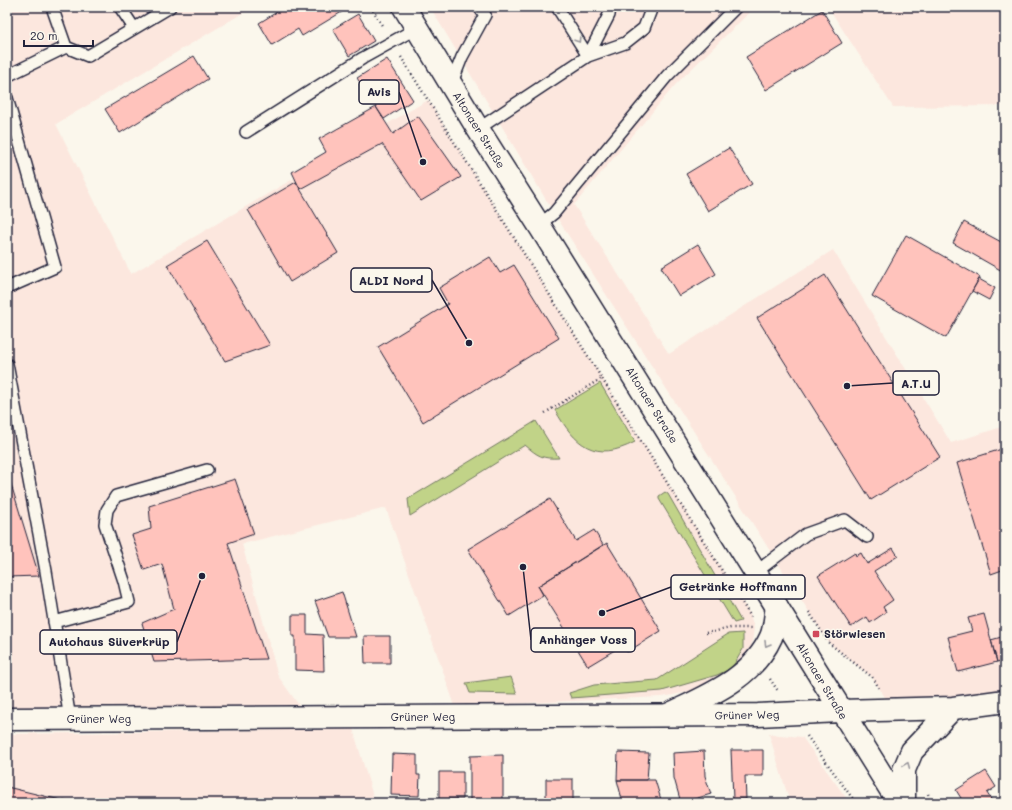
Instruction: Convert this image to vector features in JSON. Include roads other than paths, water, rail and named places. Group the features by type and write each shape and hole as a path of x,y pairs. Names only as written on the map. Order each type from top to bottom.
{"street":[{"name":"Altonaer Straße","path":"404,7 478,129 756,572 840,711 899,803"},
{"path":"668,715 730,684 758,660 772,636 777,607"},
{"path":"840,711 892,708 953,708 1005,701"},
{"path":"904,803 904,770 912,751 953,708"},
{"name":"Grüner Weg","path":"7,719 792,714 840,711"}],"lane":[{"path":"52,7 66,47"},
{"path":"120,7 134,28"},
{"path":"7,76 66,47 88,56 170,7"},
{"path":"451,85 462,57 485,15 479,7"},
{"path":"557,7 588,56"},
{"path":"588,56 609,15 610,7"},
{"path":"478,129 588,56 625,43 644,28 652,7"},
{"path":"539,225 554,213 667,76 736,7"},
{"path":"246,132 363,58 417,28"},
{"path":"7,98 55,267 7,288"},
{"path":"7,364 70,719"},
{"path":"54,622 129,602 124,581 105,524 107,510 116,496 207,470"},
{"path":"756,572 806,534 845,520 867,537"}],"place":[{"name":"Avis","path":"423,162"},
{"name":"ALDI Nord","path":"469,343"},
{"name":"A.T.U","path":"847,386"},
{"name":"Anhänger Voss","path":"523,567"},
{"name":"Autohaus Süverkrüp","path":"202,576"},
{"name":"Getränke Hoffmann","path":"602,613"},
{"name":"Störwiesen","path":"816,634"}]}
